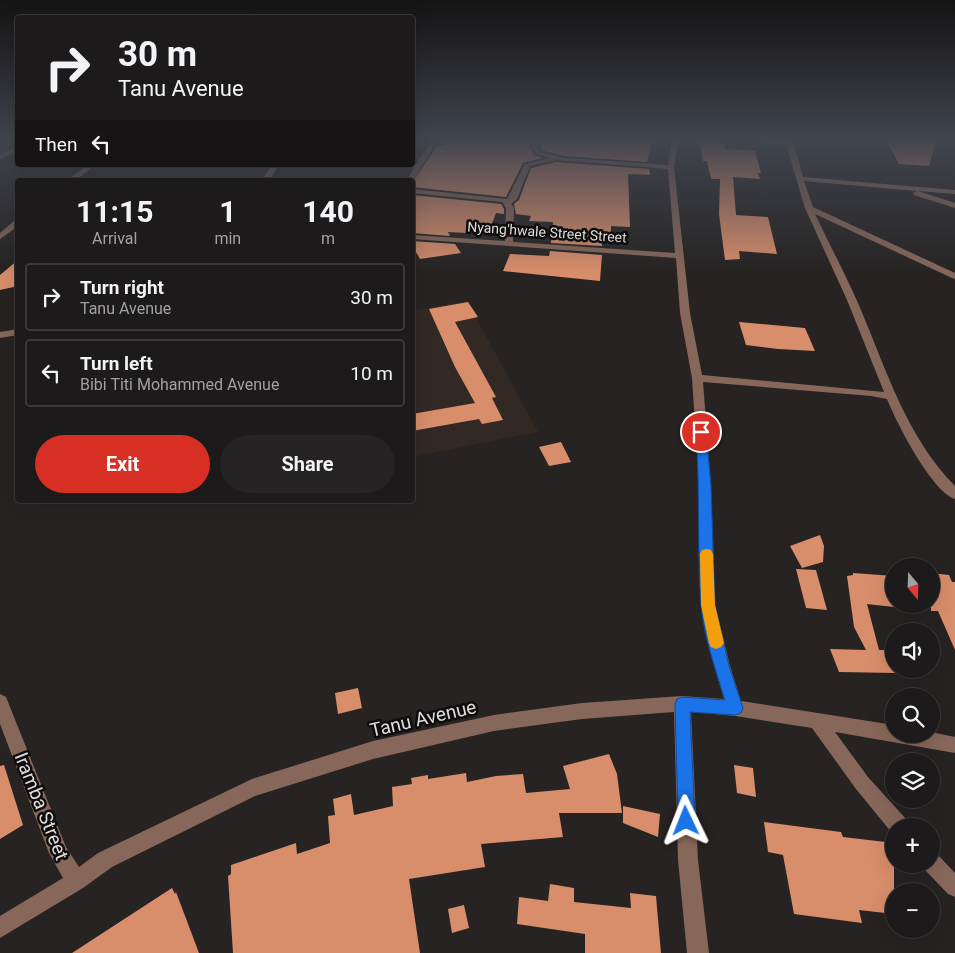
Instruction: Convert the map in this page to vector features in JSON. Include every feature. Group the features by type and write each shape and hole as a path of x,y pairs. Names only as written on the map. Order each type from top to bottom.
{"street":[{"path":"507,203 514,199 520,184"},
{"path":"674,184 685,313 697,378 705,486 708,605 722,666 735,708"},
{"path":"803,184 809,208 850,294 892,396 918,449 944,484 955,494"},
{"path":"873,184 955,192"},
{"path":"901,187 955,206"},
{"path":"415,191 500,200 507,203 510,208 509,243"},
{"path":"809,208 955,276"},
{"path":"0,237 15,224"},
{"name":"Nyang'hwale Street Street","path":"415,237 680,256"},
{"path":"0,335 15,332"},
{"path":"697,378 892,396"},
{"name":"Iramba Street","path":"0,702 59,853 76,881"},
{"path":"682,704 688,860 698,953"},
{"name":"Tanu Avenue","path":"0,928 76,881 105,860 252,788 374,750 494,723 582,711 682,704 735,708 885,732"},
{"path":"816,720 862,783 892,818"},
{"name":"Tanu Avenue","path":"940,742 955,745"},
{"path":"940,871 955,887"}],"shaded area":[{"path":"467,301 538,432 415,457 415,310"}],"building":[{"path":"415,184 512,184 506,197 415,187"},
{"path":"525,184 628,184 630,227 611,226 611,236 603,236 602,246 551,243 553,222 529,221 531,216 516,214 514,204 519,200"},
{"path":"720,184 734,184 736,215 768,217 777,254 739,251 740,259 725,260 719,214"},
{"path":"415,195 501,204 504,209 504,214 496,213 488,234 448,232 450,236 415,233"},
{"path":"415,241 455,244 461,253 420,259 415,250"},
{"path":"550,251 602,255 600,281 503,271 510,254 549,256"},
{"path":"15,262 15,287 0,290 0,275"},
{"path":"468,302 478,317 455,322 496,397 492,398 503,420 482,424 479,419 415,430 415,413 475,403 455,367 429,309"},
{"path":"739,322 805,328 815,351 746,345"},
{"path":"561,442 571,462 549,466 539,447"},
{"path":"820,535 824,546 823,562 802,568 790,546"},
{"path":"796,569 816,570 827,610 806,608"},
{"path":"853,573 885,575 885,606 867,604 879,650 885,650 885,673 839,672 830,649 866,650 854,627 847,576 853,575"},
{"path":"940,574 949,575 952,582 955,582 955,650 939,613"},
{"path":"358,688 362,708 338,714 335,693"},
{"path":"609,754 617,774 622,813 559,813 563,837 481,844 485,867 409,879 420,953 233,953 228,876 231,874 231,865 296,843 297,854 330,843 328,816 335,815 333,799 351,794 354,815 393,806 392,787 412,784 411,778 428,775 428,779 466,773 467,782 496,776 523,774 526,793 570,789 563,766"},
{"path":"4,765 23,825 0,839 0,766"},
{"path":"734,765 753,768 756,797 737,793"},
{"path":"623,806 660,814 658,837 623,823"},
{"path":"764,822 841,832 843,837 885,842 885,873 894,873 894,883 885,883 885,913 859,910 862,923 794,914 783,855 768,852"},
{"path":"550,884 574,888 574,902 631,908 630,893 656,896 661,953 585,953 585,934 517,924 519,897 548,901"},
{"path":"172,888 175,894 176,892 199,953 72,953"},
{"path":"464,905 469,928 452,933 448,909"}],"slow traffic":[{"path":"707,554 708,605 716,643"}],"route":[{"path":"686,821 682,704 735,708 722,666 708,605 705,486 701,432"}]}
